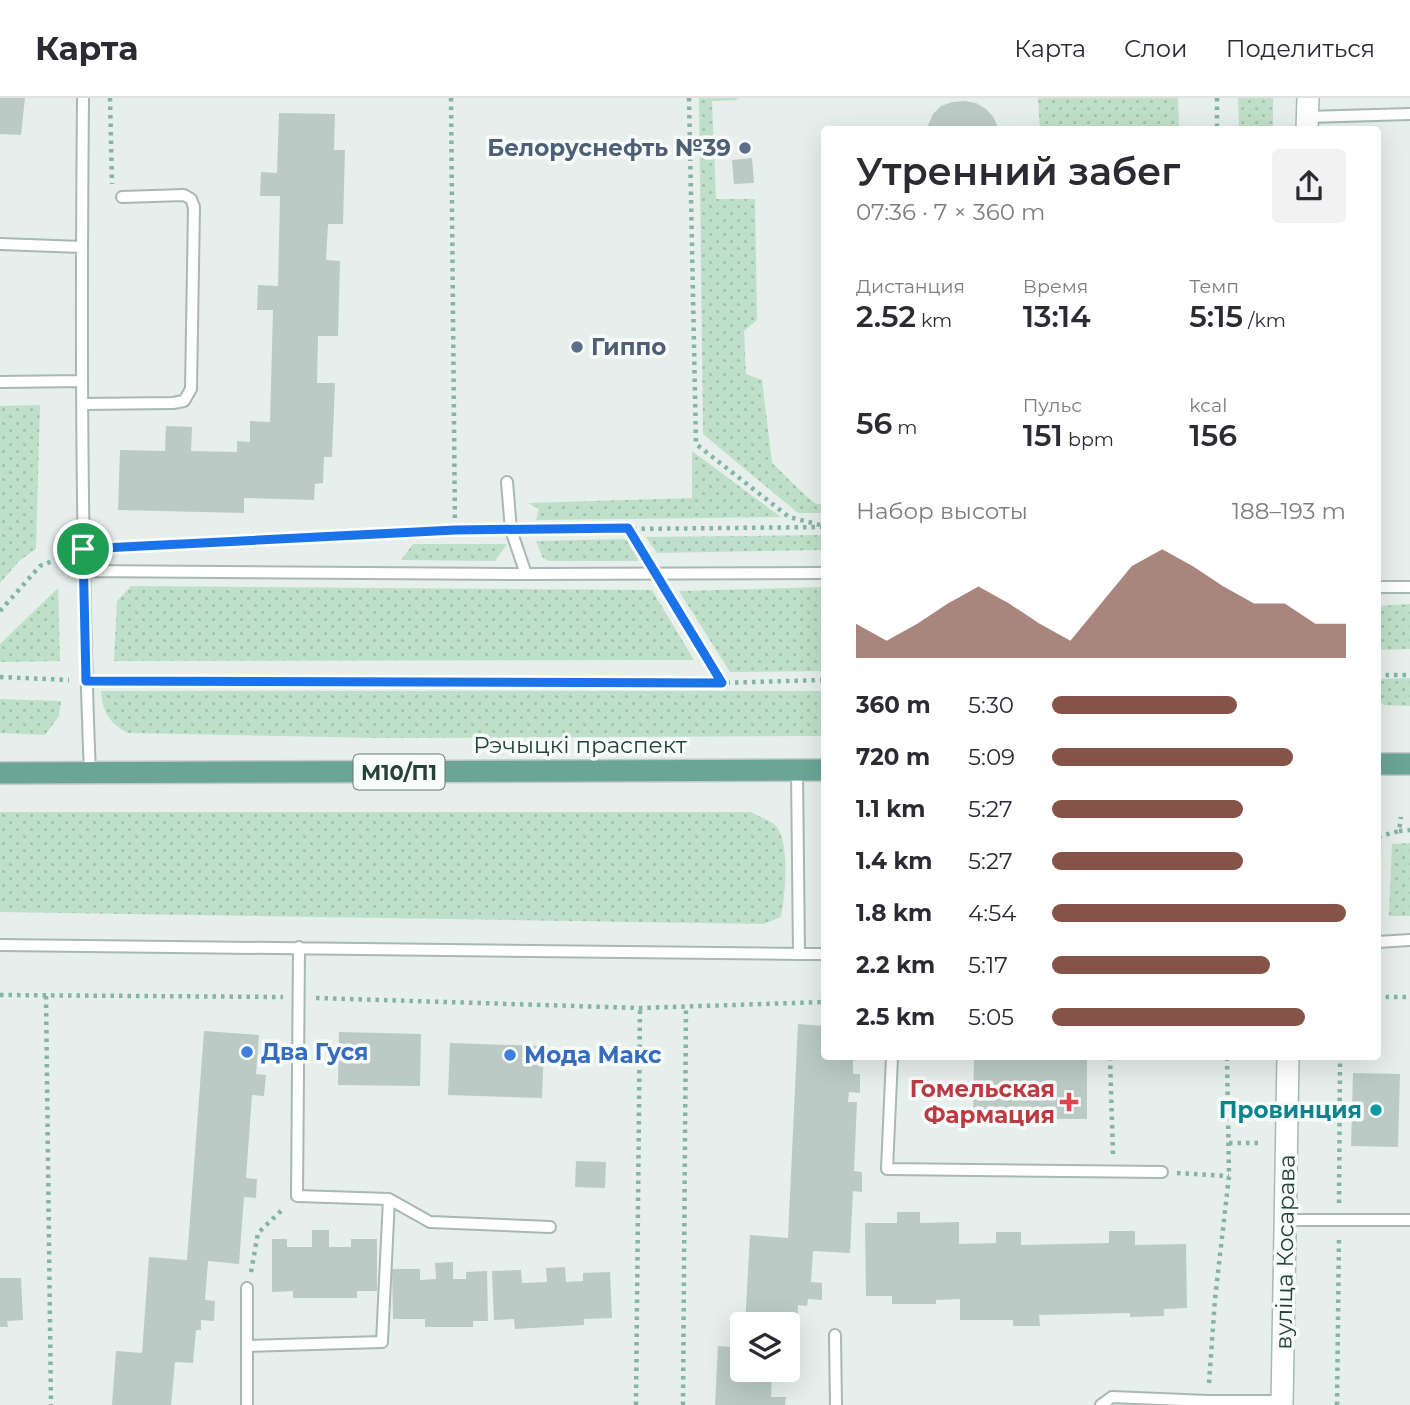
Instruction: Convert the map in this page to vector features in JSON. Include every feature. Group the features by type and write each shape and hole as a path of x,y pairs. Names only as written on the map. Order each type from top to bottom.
{"main road":[{"path":"1381,764 1410,764"},
{"name":"Рэчыцкі праспект","path":"0,774 821,770"},
{"name":"вуліца Косарава","path":"1282,1403 1288,1060"}],"lane":[{"path":"83,98 83,571 90,774"},
{"path":"1307,115 1410,114"},
{"path":"82,404 184,401 191,388 194,207 191,199 184,195 122,197"},
{"path":"0,244 82,247"},
{"path":"0,382 82,381"},
{"path":"507,482 511,530 526,575"},
{"path":"83,571 526,575 821,573"},
{"path":"1381,587 1410,587"},
{"path":"797,770 799,954"},
{"path":"1381,942 1410,940"},
{"path":"0,945 821,954"},
{"path":"299,947 296,1196 389,1199 430,1222 550,1227"},
{"path":"892,1060 887,1169 1162,1172"},
{"path":"248,1346 382,1342 389,1199"},
{"path":"1286,1220 1410,1220"},
{"path":"247,1288 247,1405"},
{"path":"835,1335 836,1405"},
{"path":"1101,1405 1112,1397 1282,1403"}],"path":[{"path":"110,98 110,174 112,184 122,197"},
{"path":"451,98 455,530"},
{"path":"689,98 696,444 789,517 821,525"},
{"path":"1217,98 1217,126"},
{"path":"0,611 40,566 83,549 455,530 821,526"},
{"path":"628,528 722,683"},
{"path":"1381,675 1410,675"},
{"path":"0,677 86,681 722,683 821,680"},
{"path":"1399,831 1401,817"},
{"path":"1381,836 1410,830"},
{"path":"0,995 299,997 640,1008 821,1002"},
{"path":"46,996 51,1405"},
{"path":"1381,997 1410,997"},
{"path":"683,1405 686,1007"},
{"path":"636,1405 640,1008"},
{"path":"1110,1060 1113,1171"},
{"path":"1208,1401 1215,1299 1229,1176 1227,1060"},
{"path":"1229,1143 1287,1143"},
{"path":"1162,1172 1229,1176"},
{"path":"247,1288 258,1233 296,1196"}],"green space":[{"path":"699,98 738,98 712,101 716,199 755,199 757,320 744,331 746,374 762,380 772,463 806,496 816,504 821,504 821,513 798,513 703,434"},
{"path":"1038,98 1178,98 1179,126 1040,126"},
{"path":"1238,98 1273,98 1273,126 1239,126"},
{"path":"40,405 36,549 19,561 0,583 0,406"},
{"path":"692,451 781,517 536,520 539,509 528,503 692,498"},
{"path":"821,535 821,550 657,553 646,537"},
{"path":"626,539 639,561 549,561 543,558 536,541"},
{"path":"413,544 507,544 495,561 401,560"},
{"path":"131,586 652,590 694,660 114,661 117,601"},
{"path":"821,587 821,671 730,672 679,591"},
{"path":"58,588 60,661 0,662 0,644"},
{"path":"1410,604 1410,649 1381,650 1381,606"},
{"path":"1410,678 1410,706 1381,703 1381,679"},
{"path":"101,691 821,691 821,736 380,738 128,733 116,725 103,705"},
{"path":"0,699 61,701 59,716 45,735 0,733"},
{"path":"0,812 751,812 773,823 780,833 786,869 784,896 781,917 764,924 0,912"},
{"path":"1410,843 1410,916 1389,916 1392,844"}],"building":[{"path":"0,98 25,98 21,135 0,134"},
{"path":"952,102 976,103 986,109 997,126 928,126 933,114 941,106"},
{"path":"279,113 335,114 334,150 345,150 343,224 328,224 326,260 340,261 338,336 318,336 317,383 335,383 332,457 324,457 323,483 315,484 314,500 244,498 244,513 118,510 120,450 165,451 166,426 192,427 191,451 237,452 237,441 250,442 250,421 270,422 273,310 257,310 258,285 278,286 280,196 260,196 261,172 277,173"},
{"path":"752,158 754,183 734,184 732,160"},
{"path":"798,1024 821,1026 821,1060 853,1060 853,1074 860,1074 860,1093 849,1092 848,1102 857,1102 854,1171 862,1172 862,1192 853,1191 850,1253 813,1251 811,1282 822,1283 822,1300 808,1299 807,1306 798,1305 798,1312 746,1312 750,1235 788,1238"},
{"path":"204,1031 259,1035 256,1074 266,1075 264,1096 252,1095 246,1178 257,1179 256,1198 244,1197 239,1264 208,1261 205,1300 215,1301 214,1321 201,1320 201,1330 196,1330 193,1363 175,1362 171,1405 112,1405 116,1351 142,1353 149,1257 187,1260"},
{"path":"339,1032 421,1034 420,1086 338,1085"},
{"path":"450,1043 544,1046 542,1098 448,1095"},
{"path":"974,1060 1087,1060 1087,1119 973,1119"},
{"name":"Провинция","path":"1353,1073 1400,1074 1398,1147 1351,1146"},
{"path":"576,1161 606,1162 605,1188 575,1187"},
{"path":"897,1212 920,1212 920,1223 959,1222 959,1244 996,1243 996,1232 1021,1232 1021,1245 1109,1243 1109,1231 1135,1231 1135,1245 1186,1244 1187,1308 1164,1309 1164,1316 1130,1317 1130,1313 1039,1315 1040,1326 1013,1326 1013,1320 960,1320 960,1299 936,1300 936,1304 892,1304 892,1296 866,1296 865,1223 897,1223"},
{"path":"312,1230 329,1230 329,1247 351,1247 351,1239 377,1239 377,1291 357,1291 357,1298 293,1298 293,1291 272,1292 272,1239 287,1239 287,1247 312,1247"},
{"path":"453,1262 453,1279 466,1279 466,1272 487,1271 488,1321 473,1321 473,1327 425,1327 425,1319 393,1319 392,1269 420,1269 420,1280 436,1279 435,1263"},
{"path":"565,1267 566,1282 583,1281 583,1273 610,1272 612,1318 584,1319 584,1325 515,1329 514,1319 494,1320 492,1271 521,1270 522,1283 547,1282 546,1268"},
{"path":"0,1278 21,1278 23,1320 7,1321 8,1327 0,1327"},
{"path":"718,1346 730,1347 730,1382 772,1382 771,1397 786,1397 785,1405 715,1405"}],"place":[{"name":"Белоруснефть №39","path":"745,148"},
{"name":"Гиппо","path":"577,347"},
{"name":"Два Гуся","path":"247,1052"},
{"name":"Мода Макс","path":"510,1055"},
{"name":"Гомельская Фармация","path":"1069,1102"},
{"name":"Провинция","path":"1376,1110"}],"route":[{"path":"628,528 722,683 86,681 83,549 455,530 628,528"}]}
